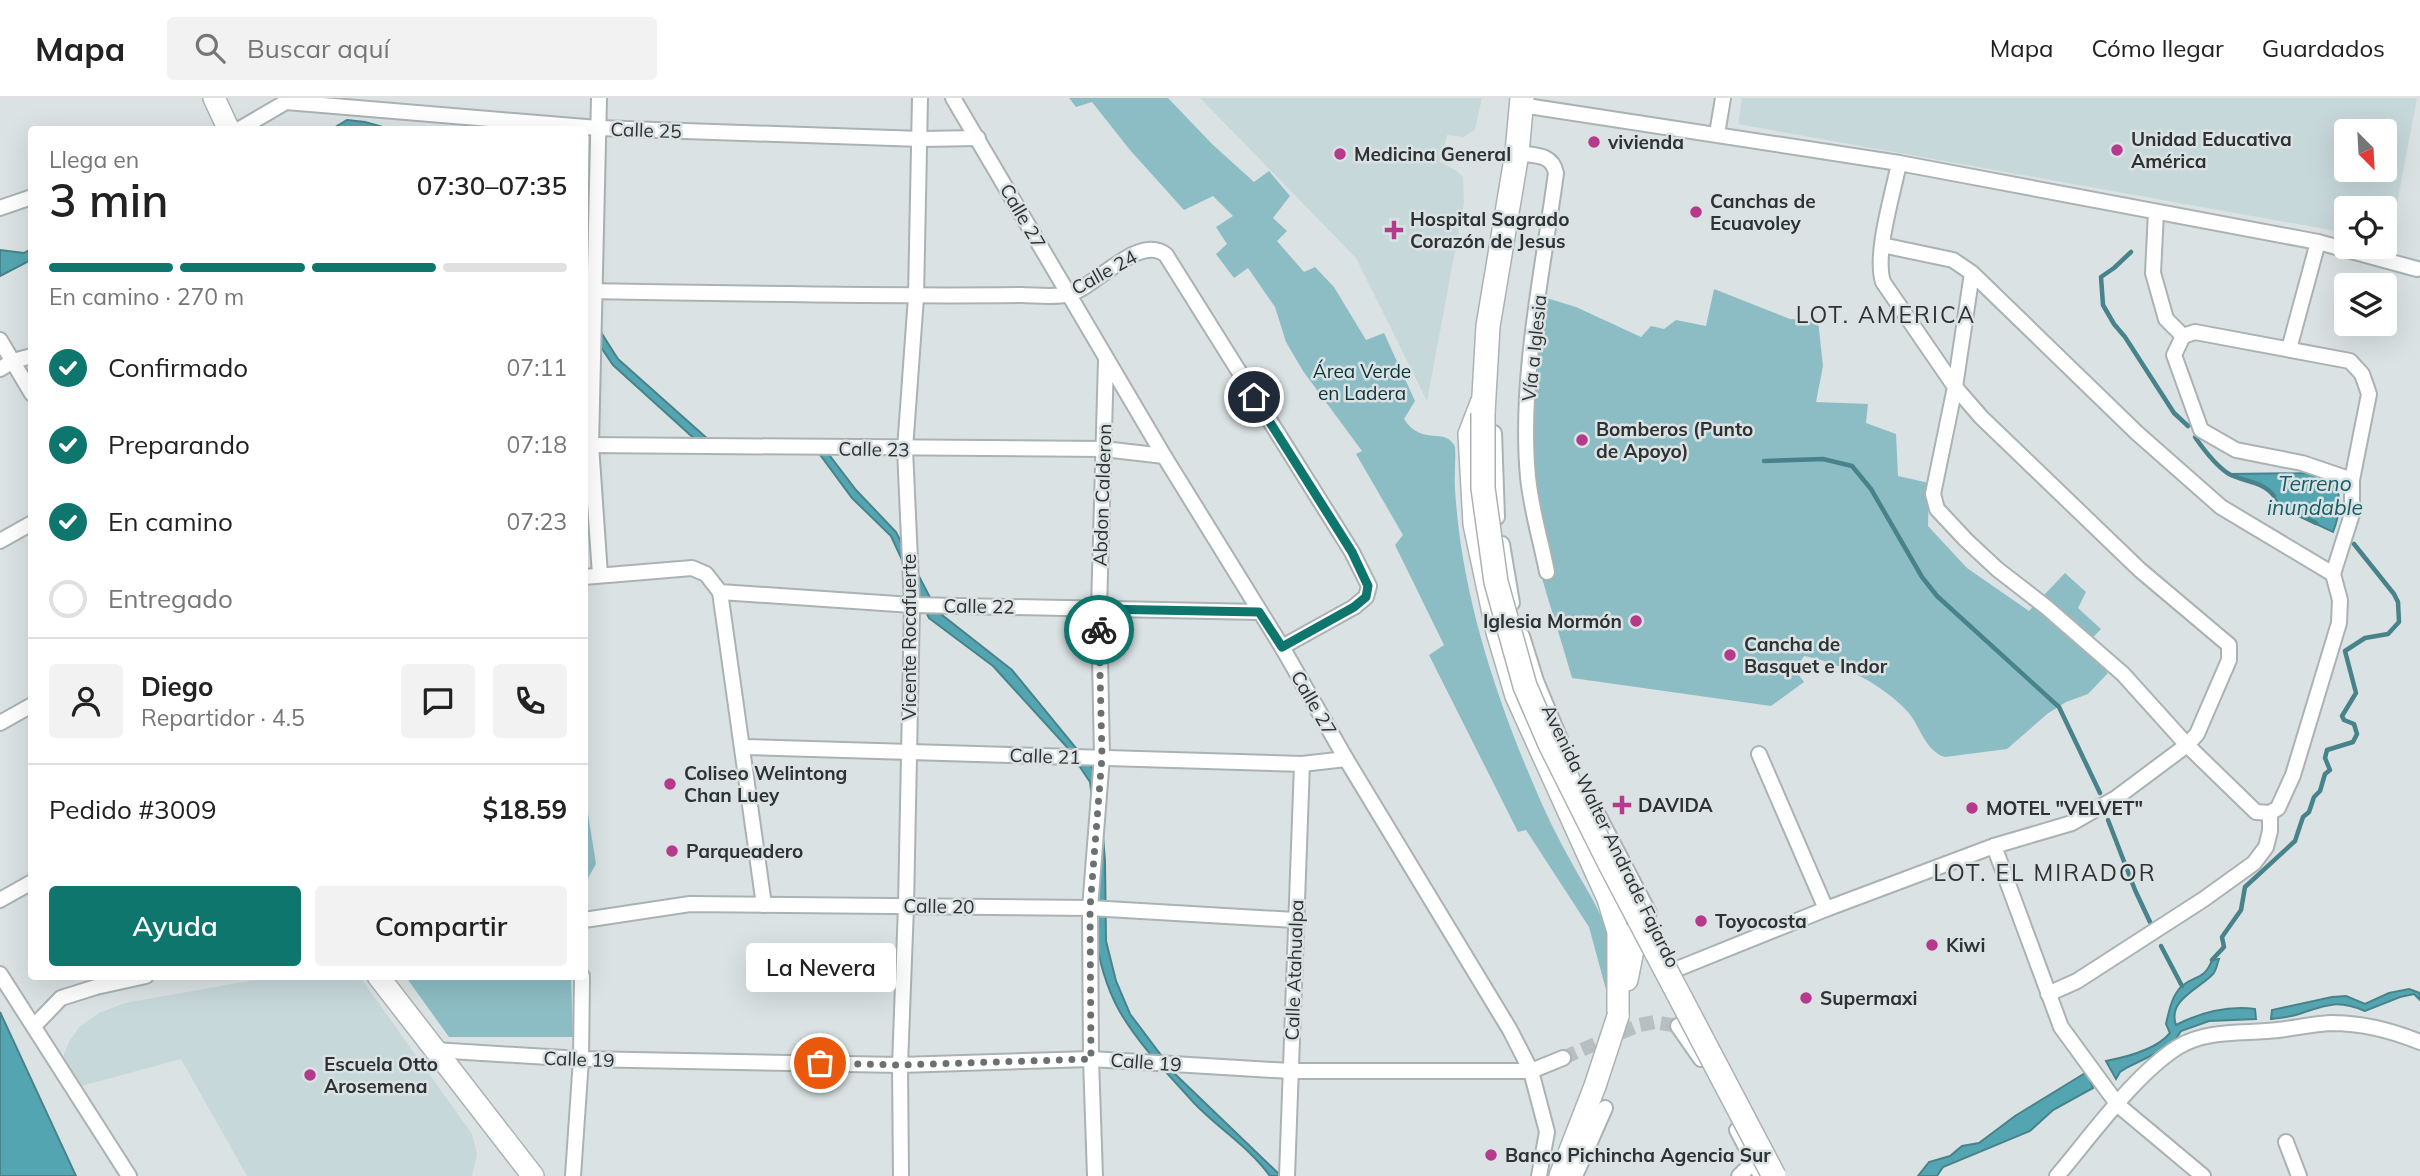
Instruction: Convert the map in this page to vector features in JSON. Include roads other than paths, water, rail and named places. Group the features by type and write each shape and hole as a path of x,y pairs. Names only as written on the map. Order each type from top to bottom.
{"main road":[{"path":"214,98 227,126"},
{"name":"Avenida Walter Andrade Fajardo","path":"1522,102 1517,153 1488,326 1482,488 1496,582 1525,687 1550,744 1774,1176"},
{"name":"Avenida Walter Andrade Fajardo","path":"1484,404 1469,434 1474,524 1482,571 1516,696 1608,899 1618,932 1618,1016"},
{"path":"1560,1176 1595,1086 1618,1016 1633,958 1639,920"},
{"path":"382,980 533,1176"}],"street":[{"path":"598,98 589,291 588,445 600,575"},
{"name":"Vicente Rocafuerte","path":"901,1176 900,1065 912,605 905,449 916,297 920,98"},
{"name":"Calle 27","path":"953,98 1106,360 1282,647 1346,759 1510,1030 1531,1070 1547,1132 1539,1176"},
{"path":"1717,134 1723,98"},
{"name":"Calle 25","path":"244,126 285,100 576,126"},
{"path":"1522,102 1899,163 2318,242 2417,269"},
{"name":"Calle 25","path":"588,127 921,139 978,138"},
{"name":"Vía a Iglesia","path":"1517,153 1548,158 1552,161 1556,173 1531,362 1527,415 1528,479 1547,572"},
{"path":"1677,969 1994,846 2072,822 2116,798 2187,745 2197,734 2229,660 2229,645 2140,570 1981,417 1955,387 1883,282 1880,271 1882,244 1899,163"},
{"path":"0,208 28,198"},
{"path":"2156,212 2153,273 2166,319 2183,336"},
{"path":"2289,349 2318,242"},
{"path":"1882,244 1953,260 1972,274 2137,433 2221,507 2333,574"},
{"name":"Calle 24","path":"589,291 916,297 1069,294 1147,249 1158,249 1166,255 1352,552 1368,586 1366,597 1354,607 1282,647"},
{"path":"1972,274 1955,387 1933,494 1937,509 1997,569 2046,607 2123,674 2187,745 2256,812 2270,813 2278,808 2293,775 2339,623 2340,600 2333,574 2352,514 2352,480 2370,394 2362,374 2350,361 2195,332 2183,336 2174,355 2202,430 2236,450 2302,463 2352,480"},
{"path":"0,340 7,365 28,389"},
{"path":"7,365 28,357"},
{"name":"Abdon Calderon","path":"1095,1176 1090,908 1102,757 1099,609 1106,360"},
{"name":"Avenida Walter Andrade Fajardo","path":"1484,404 1494,431 1497,515 1512,603 1536,681 1562,745 1783,1176"},
{"name":"Calle 23","path":"588,445 1104,449 1164,456"},
{"path":"0,541 28,525"},
{"path":"588,576 692,568 706,574 720,592 744,747 764,905"},
{"name":"Calle 22","path":"720,592 912,605 1259,612"},
{"path":"0,723 28,707"},
{"name":"Calle 21","path":"744,747 1302,764 1346,759"},
{"path":"1759,754 1826,909"},
{"name":"Calle Atahualpa","path":"1287,1176 1302,764"},
{"path":"2048,994 2077,981 2204,899 2254,863 2266,847 2270,831 2270,813"},
{"path":"1994,846 2061,1027 2118,1105 2203,1176"},
{"path":"0,900 28,883"},
{"name":"Calle 20","path":"588,919 690,904 1090,908 1295,920"},
{"path":"0,974 128,1176"},
{"path":"34,1026 61,998 128,980"},
{"path":"573,1176 581,1059 582,980"},
{"path":"2057,1176 2158,1061 2181,1045 2212,1035 2276,1031 2332,1023 2368,1027 2420,1042"},
{"path":"1716,1044 1703,1035 1678,1026 1698,1052 1761,1176"},
{"name":"Calle 19","path":"434,1050 514,1057 900,1065 1091,1059 1290,1071 1531,1070 1563,1058"},
{"path":"1575,1176 1605,1108"},
{"path":"2286,1142 2300,1176"},
{"path":"1739,1176 1753,1161 1770,1151"}],"water":[{"path":"347,120 379,126 337,126"},
{"path":"0,250 24,253 28,251 28,262 0,276"},
{"path":"588,305 597,326 618,359 710,441 820,443 856,490 896,532 937,611 1012,670 1098,775 1105,861 1106,941 1116,981 1130,1014 1176,1075 1281,1176 1270,1176 1253,1156 1194,1103 1145,1048 1120,1012 1108,987 1095,935 1091,880 1090,782 1066,746 993,666 929,618 891,536 852,498 818,452 698,442 613,365 588,328"},
{"name":"Terreno inundable","path":"2229,474 2332,475 2339,497 2338,517 2333,532 2280,507 2272,492 2258,484"},
{"path":"2219,959 2213,974 2180,1002 2174,1016 2176,1025 2204,1014 2234,1008 2255,1009 2256,1019 2209,1021 2181,1031 2171,1046 2128,1067 2120,1072 2116,1079 2106,1061 2141,1052 2164,1039 2170,1033 2166,1024 2176,994 2187,982 2203,974 2212,960"},
{"path":"2409,989 2420,993 2420,1000 2414,994 2365,1011 2339,1004 2271,1019 2272,1010 2346,996 2365,1004 2389,993"},
{"path":"0,1012 76,1176 0,1176"},
{"path":"2087,1072 2093,1088 2053,1110 2030,1131 1943,1167 1937,1176 1918,1176 1929,1162 1950,1156 1962,1146 1979,1143 2015,1116"}],"waterway":[{"path":"2131,252 2101,277 2103,305 2174,413 2188,426"},
{"path":"2195,437 2224,471 2264,487 2274,496"},
{"path":"1764,461 1823,459 1852,466 1871,489 1922,577 1937,596 2059,707 2100,793"},
{"path":"2280,506 2316,523"},
{"path":"2212,960 2224,947 2222,937 2241,910 2245,887 2295,841 2303,817 2309,812 2325,774 2330,770 2325,758 2327,750 2353,742 2357,734 2354,724 2344,720 2342,716 2356,693 2345,651 2365,638 2388,634 2399,622 2398,602 2394,594 2354,544"},
{"path":"2108,820 2150,922"},
{"path":"2161,946 2182,986"}],"tunnel":[{"path":"1563,1058 1639,1025 1654,1022 1678,1026"}],"place":[{"name":"vivienda","path":"1594,142"},
{"name":"Unidad Educativa América","path":"2117,150"},
{"name":"Medicina General","path":"1340,154"},
{"name":"Canchas de Ecuavoley","path":"1696,212"},
{"name":"Hospital Sagrado Corazón de Jesus","path":"1394,230"},
{"name":"Bomberos (Punto de Apoyo)","path":"1582,440"},
{"name":"Iglesia Mormón","path":"1636,621"},
{"name":"Cancha de Basquet e Indor","path":"1730,655"},
{"name":"Coliseo Welintong Chan Luey","path":"670,784"},
{"name":"DAVIDA","path":"1622,805"},
{"name":"MOTEL \"VELVET\"","path":"1972,808"},
{"name":"Parqueadero","path":"672,851"},
{"name":"Toyocosta","path":"1701,921"},
{"name":"Kiwi","path":"1932,945"},
{"name":"Supermaxi","path":"1806,998"},
{"name":"La Nevera","path":"820,1063"},
{"name":"Escuela Otto Arosemena","path":"310,1075"},
{"name":"Banco Pichincha Agencia Sur","path":"1491,1155"}],"district":[{"name":"LOT. AMERICA","path":"1886,315"},
{"name":"LOT. EL MIRADOR","path":"2045,873"}],"park label":[{"name":"Área Verde en Ladera","path":"1362,382"}]}
